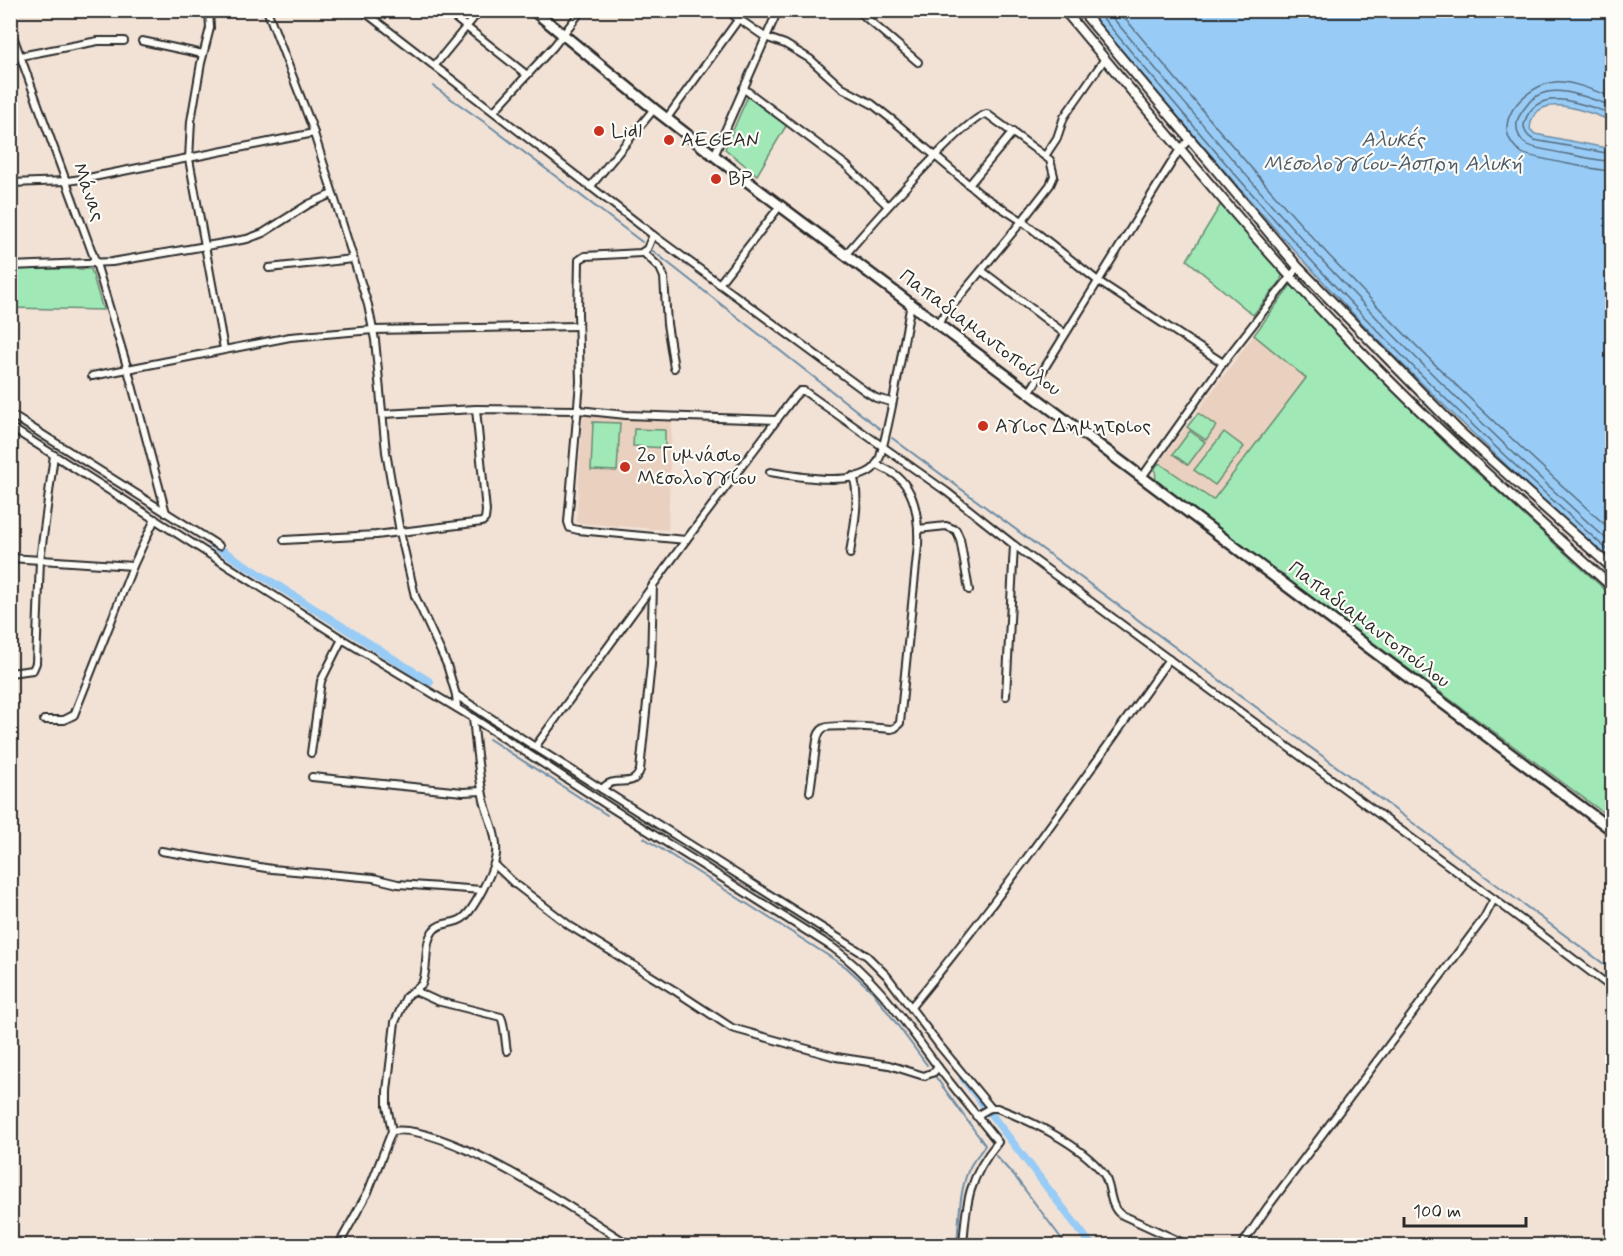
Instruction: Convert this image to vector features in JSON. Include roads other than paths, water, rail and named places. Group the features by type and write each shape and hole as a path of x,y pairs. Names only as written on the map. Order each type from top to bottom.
{"main road":[{"name":"Παπαδιαμαντοπούλου","path":"533,10 654,109 844,255 1612,830"}],"street":[{"path":"209,10 210,28 191,121 189,159 207,246 224,349"},
{"path":"267,10 314,133 373,330 388,468 400,532 415,596 443,655 456,695 457,708"},
{"path":"362,10 719,284 865,391 876,398 891,402"},
{"path":"445,10 527,75"},
{"path":"435,65 480,10"},
{"path":"494,111 563,35 582,10"},
{"path":"726,10 765,37 785,44 810,59 842,88 877,108 969,185 1022,221 1098,281 1223,363"},
{"path":"714,156 777,10"},
{"path":"857,10 918,62"},
{"path":"1064,10 1179,149 1362,353 1449,440 1612,587"},
{"path":"1081,10 1298,267 1459,431 1612,568"},
{"path":"666,118 738,20"},
{"name":"Μάνας","path":"10,28 96,263 128,370 166,513"},
{"path":"10,58 98,41 124,41"},
{"path":"142,41 203,54"},
{"path":"1045,156 1057,138 1064,117 1104,60"},
{"path":"744,88 852,170 888,206"},
{"path":"590,187 654,109"},
{"path":"844,255 936,156 981,114 988,114 1013,132 1045,156 1052,164 1054,176 1050,185 1022,221 937,324"},
{"path":"969,185 1013,132"},
{"path":"10,183 67,182 314,133"},
{"path":"1029,393 1179,149 1189,140"},
{"path":"10,266 96,263 149,257 255,237 300,209 332,194"},
{"path":"719,284 780,206"},
{"path":"644,252 653,235"},
{"path":"674,368 667,324 663,274 660,268 644,252 585,256 580,259 578,326 580,382 568,516 570,528 686,540"},
{"path":"269,268 353,259"},
{"path":"1142,477 1223,363 1298,267"},
{"path":"982,271 1065,333"},
{"path":"770,472 822,480 870,471 876,464 887,428 910,304"},
{"path":"92,376 278,339 373,330 578,326"},
{"path":"535,747 686,540 796,395 804,390 947,492 1014,545 1494,898 1612,988"},
{"path":"383,414 476,409 578,410 626,415 777,420"},
{"path":"284,540 400,532 473,524 484,520 486,511 476,409"},
{"path":"10,414 219,546"},
{"path":"10,427 844,955 876,984 998,1142 979,1168 971,1187 965,1214 963,1245"},
{"path":"10,673 33,670 36,663 40,560 54,455"},
{"path":"810,792 817,740 823,728 836,726 891,729 898,727 900,723 918,529 916,513 906,487 894,474 876,464"},
{"path":"850,554 856,501 856,484 853,476"},
{"path":"44,720 64,720 74,715 133,566 155,519"},
{"path":"918,529 946,526 956,530 960,538 969,590"},
{"path":"1006,696 1014,545"},
{"path":"10,558 133,566"},
{"path":"602,789 611,781 637,778 640,770 651,664 653,584"},
{"path":"311,753 321,681 342,639"},
{"path":"911,1007 945,967 1038,842 1169,659"},
{"path":"456,695 855,948 881,969 991,1108"},
{"path":"338,1245 368,1192 392,1131 387,1106 387,1091 394,1028 402,1002 408,994 420,987 424,979 433,931 441,925 456,922 465,916 482,890 497,853 482,791 473,718"},
{"path":"312,777 463,792 482,791"},
{"path":"161,851 272,869 369,877 398,884 482,890"},
{"path":"494,864 514,883 570,926 732,1028 836,1057 889,1065 923,1075 931,1074 938,1067"},
{"path":"1241,1245 1484,918 1494,898"},
{"path":"415,991 437,1001 501,1017 504,1022 507,1051"},
{"path":"976,1116 991,1108 1001,1109 1080,1150 1104,1174 1117,1212 1128,1219 1190,1245"},
{"path":"392,1131 404,1129 416,1131 475,1153 631,1245"}],"water":[{"name":"Αλυκές Μεσολογγίου-Άσπρη Αλυκή","path":"1088,11 1612,11 1612,121 1577,109 1551,106 1541,109 1533,116 1530,129 1535,134 1612,149 1612,562 1454,416 1378,340 1249,199"}],"waterway":[{"path":"433,86 487,124 642,242"},
{"path":"653,251 880,429"},
{"path":"892,438 1612,970"},
{"path":"212,544 430,682"},
{"path":"489,739 607,815"},
{"path":"644,838 846,967 873,992 927,1065"},
{"path":"935,1076 985,1145 971,1165 964,1183 957,1246"},
{"path":"963,1078 983,1104"},
{"path":"990,1113 1092,1246"},
{"path":"996,1156 1016,1178 1067,1246"}],"place":[{"name":"Lidl","path":"599,131"},
{"name":"AEGEAN","path":"669,140"},
{"name":"BP","path":"716,179"},
{"name":"Αγιος Δημητριος","path":"983,426"},
{"name":"2ο Γυμνάσιο Μεσολογγίου","path":"625,467"}]}
